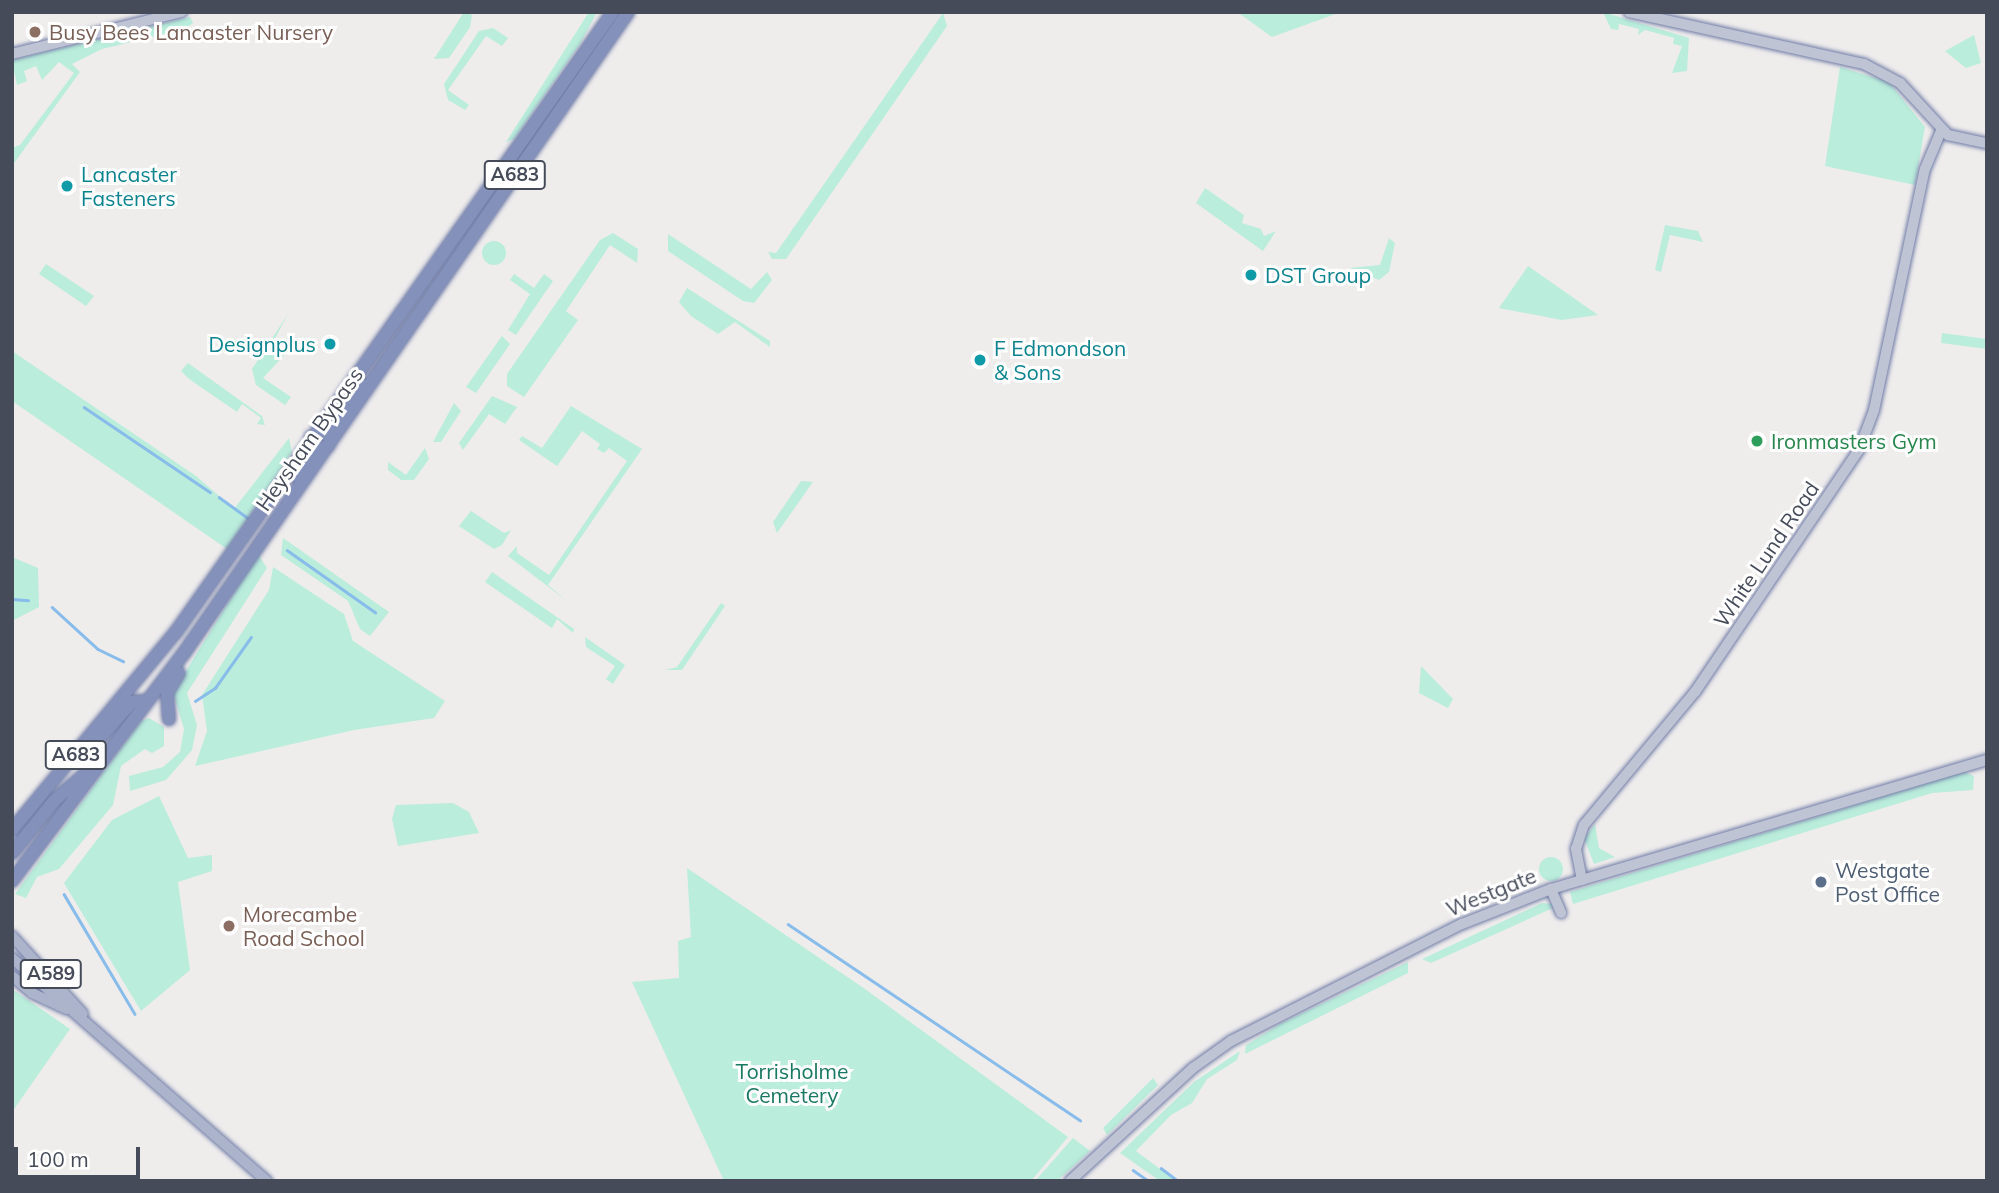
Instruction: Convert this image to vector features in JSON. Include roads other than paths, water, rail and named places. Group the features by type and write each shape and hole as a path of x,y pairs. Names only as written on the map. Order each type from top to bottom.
{"highway":[{"name":"Heysham Bypass","path":"12,830 139,678 238,547 311,437 444,258 613,12"},
{"name":"Heysham Bypass","path":"12,881 96,765 209,618 250,555 628,12"},
{"name":"A683","path":"311,437 327,433 380,369"},
{"name":"A683","path":"248,531 267,520 314,450 328,446"},
{"path":"169,719 170,686 209,618"},
{"path":"64,769 132,702 147,701 139,678"},
{"path":"12,853 54,801 96,765"}],"main road":[{"name":"A589","path":"12,936 80,1014"},
{"name":"A589","path":"12,957 267,1181"},
{"path":"12,976 32,993 80,1014"}],"street":[{"path":"12,54 182,12"},
{"path":"1629,12 1880,70 1900,83 1941,131 1987,143"},
{"name":"White Lund Road","path":"1582,880 1576,844 1584,825 1695,692 1859,450 1874,410 1925,169 1941,131"},
{"name":"Westgate","path":"1070,1181 1101,1156 1193,1068 1256,1025 1462,924 1551,889 1987,760"},
{"path":"1551,889 1561,913"}],"waterway":[{"path":"84,407 210,492"},
{"path":"219,497 249,519"},
{"path":"287,550 375,612"},
{"path":"12,599 28,600"},
{"path":"52,607 98,649 123,661"},
{"path":"195,701 215,688 251,637"},
{"path":"64,894 135,1014"},
{"path":"788,924 1080,1120"},
{"path":"1161,1168 1178,1181"},
{"path":"1133,1170 1149,1181"}],"place":[{"name":"Busy Bees Lancaster Nursery","path":"35,32"},
{"name":"Lancaster Fasteners","path":"67,186"},
{"name":"DST Group","path":"1251,275"},
{"name":"Designplus","path":"330,344"},
{"name":"F Edmondson & Sons","path":"980,360"},
{"name":"Ironmasters Gym","path":"1757,441"},
{"name":"Westgate Post Office","path":"1821,882"},
{"name":"Morecambe Road School","path":"229,926"}],"park label":[{"name":"Torrisholme Cemetery","path":"792,1083"}]}
